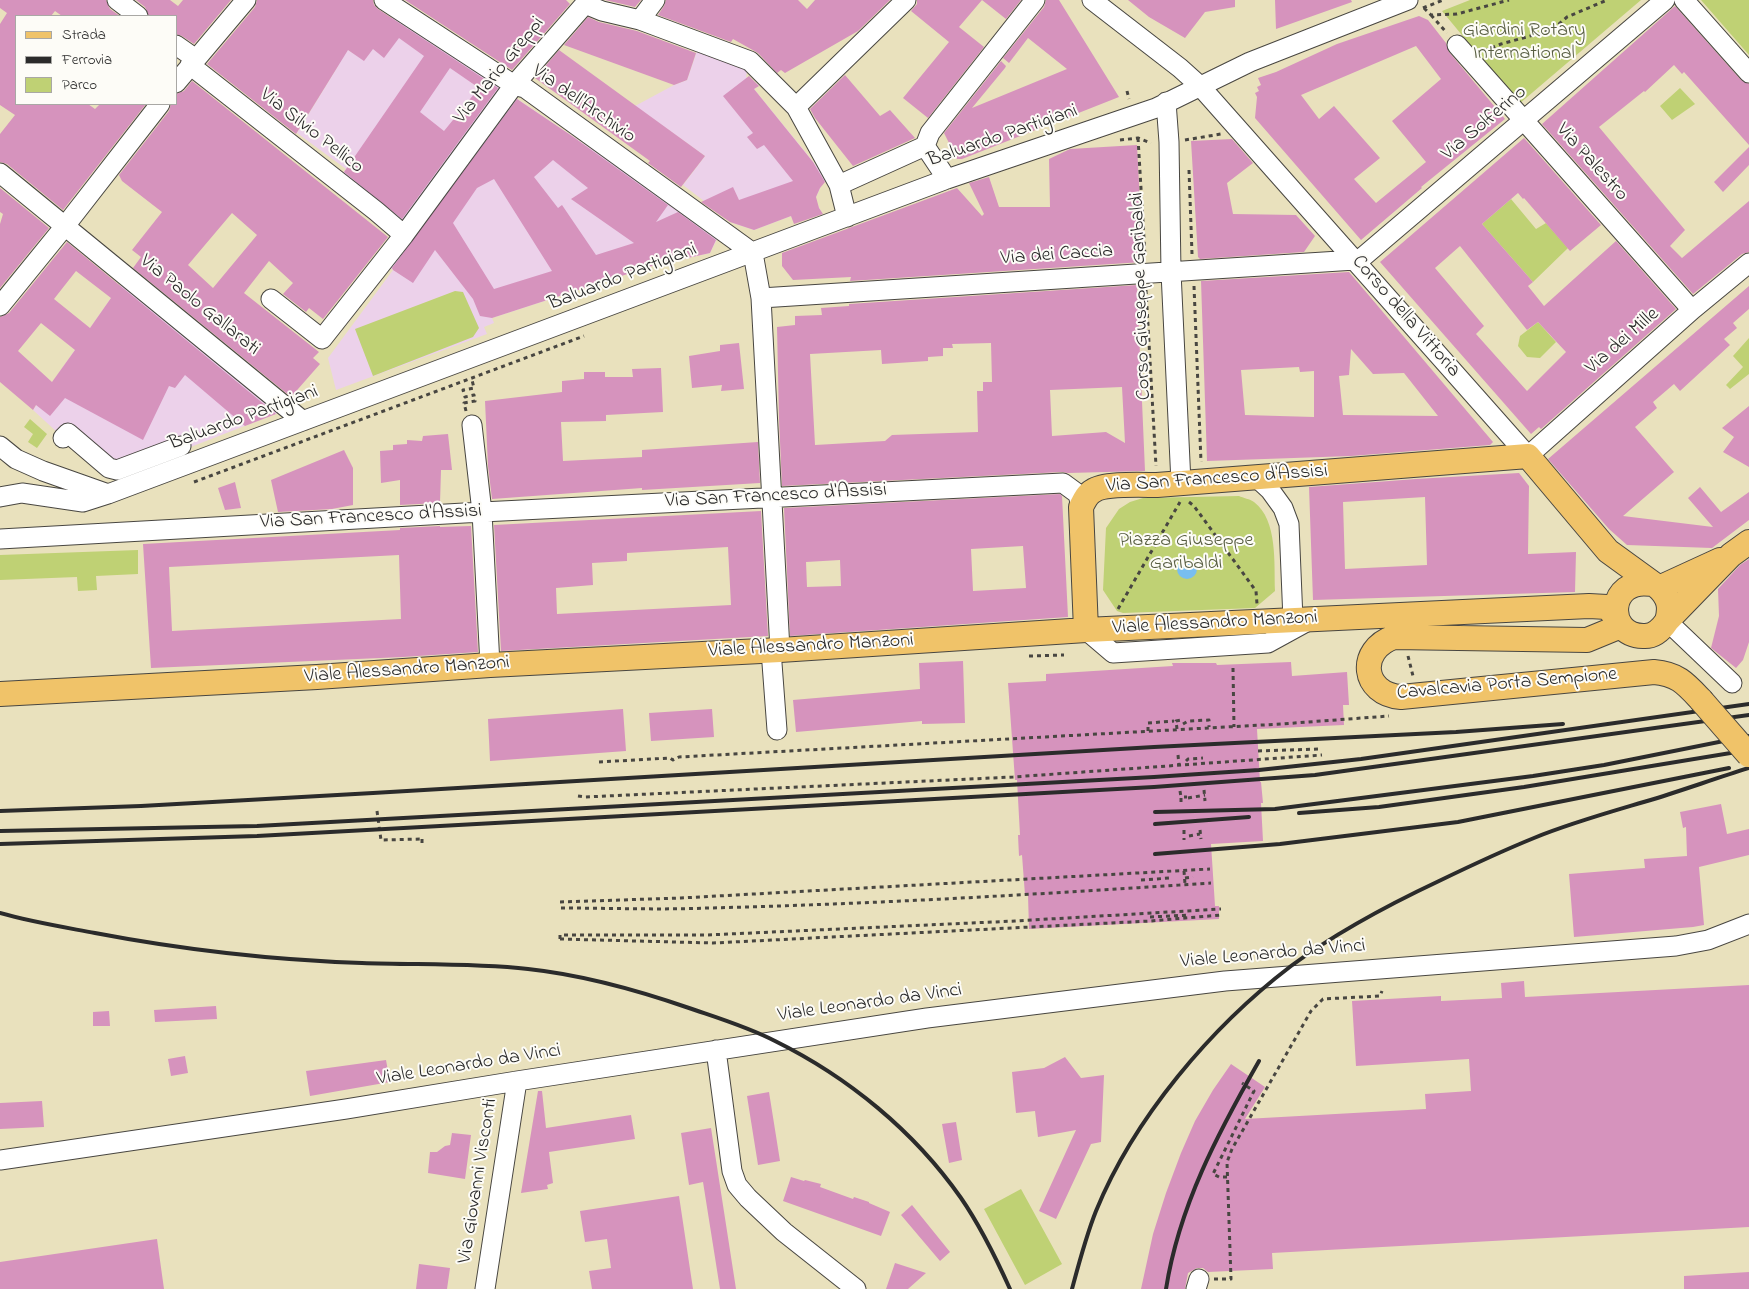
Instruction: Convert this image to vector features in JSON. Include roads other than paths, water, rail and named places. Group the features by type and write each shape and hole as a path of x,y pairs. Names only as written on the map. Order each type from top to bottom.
{"main road":[{"name":"Via San Francesco d'Assisi","path":"1082,507 1091,491 1100,487 1170,479 1256,477 1528,456"},
{"name":"Corso della Vittoria","path":"1528,456 1608,551 1655,586"},
{"path":"1082,507 1086,630"},
{"path":"1740,548 1655,634 1646,637 1636,636 1628,632 1619,622 1617,601 1627,588 1634,584 1655,586 1740,548"},
{"path":"1589,606 1598,601 1610,585 1611,575 1608,551"},
{"path":"1655,586 1665,594 1669,602 1670,612 1668,621"},
{"name":"Viale Alessandro Manzoni","path":"0,694 776,650 1086,630 1589,606 1607,607 1619,622"},
{"name":"Cavalcavia Porta Sempione","path":"1619,622 1587,640 1394,637 1384,640 1371,655 1368,665 1370,676 1374,685 1382,692 1391,696 1401,697 1654,672 1666,673 1685,683 1749,755"}],"street":[{"path":"117,0 137,15"},
{"path":"178,81 246,0"},
{"name":"Via dell'Archivio","path":"384,0 514,85 525,88 753,253"},
{"path":"640,20 655,0"},
{"path":"839,185 925,146 930,133 1034,0"},
{"name":"Corso della Vittoria","path":"1092,0 1184,71 1200,86 1528,456"},
{"name":"Via Solferino","path":"1356,261 1665,0"},
{"path":"1684,0 1749,73"},
{"name":"Via Mario Greppi","path":"270,299 322,339 404,235 514,85 582,2 602,11 640,20 750,61 796,107 839,185 847,217"},
{"path":"796,107 904,2"},
{"name":"Baluardo Partigiani","path":"0,497 22,493 82,502 108,494 947,179 1161,105 1250,62 1411,2"},
{"name":"Via Palestro","path":"1457,45 1692,310"},
{"name":"Via Silvio Pellico","path":"178,46 193,62 404,235"},
{"path":"0,306 159,105"},
{"name":"Corso Giuseppe Garibaldi","path":"1161,105 1160,143 1167,272 1170,479"},
{"path":"925,146 947,179"},
{"name":"Via Paolo Gallarati","path":"0,173 304,421"},
{"path":"753,253 761,298 772,497 776,730"},
{"name":"Via dei Caccia","path":"761,298 1356,261"},
{"name":"Via dei Mille","path":"1528,456 1692,310 1749,263"},
{"path":"472,425 482,512 490,665"},
{"path":"63,438 68,433 109,468 117,470 181,446"},
{"path":"0,446 16,459 43,471 108,494"},
{"path":"1256,477 1270,490 1283,508 1289,524 1302,620"},
{"name":"Via San Francesco d'Assisi","path":"0,539 482,512 1063,483 1078,494 1082,507"},
{"path":"1668,621 1732,683"},
{"name":"Viale Leonardo da Vinci","path":"0,1160 346,1109 927,1018 1225,981 1676,946 1708,940 1749,924"},
{"path":"716,1050 732,1171 737,1185 784,1232 856,1289"},
{"name":"Via Giovanni Visconti","path":"485,1289 517,1081"}],"water":[{"path":"1187,559 1194,562 1197,569 1194,576 1187,579 1180,576 1177,569 1180,562"}],"railway":[{"path":"0,831 257,826 1259,770 1361,759 1749,704"},
{"path":"0,844 257,836 1154,787 1315,775 1749,715"},
{"path":"0,811 141,806 1154,747 1456,732 1563,724"},
{"path":"1155,812 1275,809 1533,776 1604,765 1749,736"},
{"path":"1299,813 1379,807 1524,787 1749,750"},
{"path":"1155,854 1280,844 1458,822 1729,768"},
{"path":"1072,1289 1096,1211 1112,1176 1131,1142 1153,1109 1204,1046 1261,990 1291,966 1345,930 1382,909 1510,848 1549,832 1749,768"},
{"path":"1155,824 1249,817"},
{"path":"0,913 128,939 228,953 328,962 445,964 549,972 590,979 630,989 733,1023 775,1041 828,1071 854,1089 901,1128 943,1173 961,1198 988,1243 1010,1289"},
{"path":"1166,1289 1172,1258 1190,1199 1215,1143 1259,1061"}],"park label":[{"name":"Giardini Rotary International","path":"1524,44"},
{"name":"Piazza Giuseppe Garibaldi","path":"1186,554"}]}
